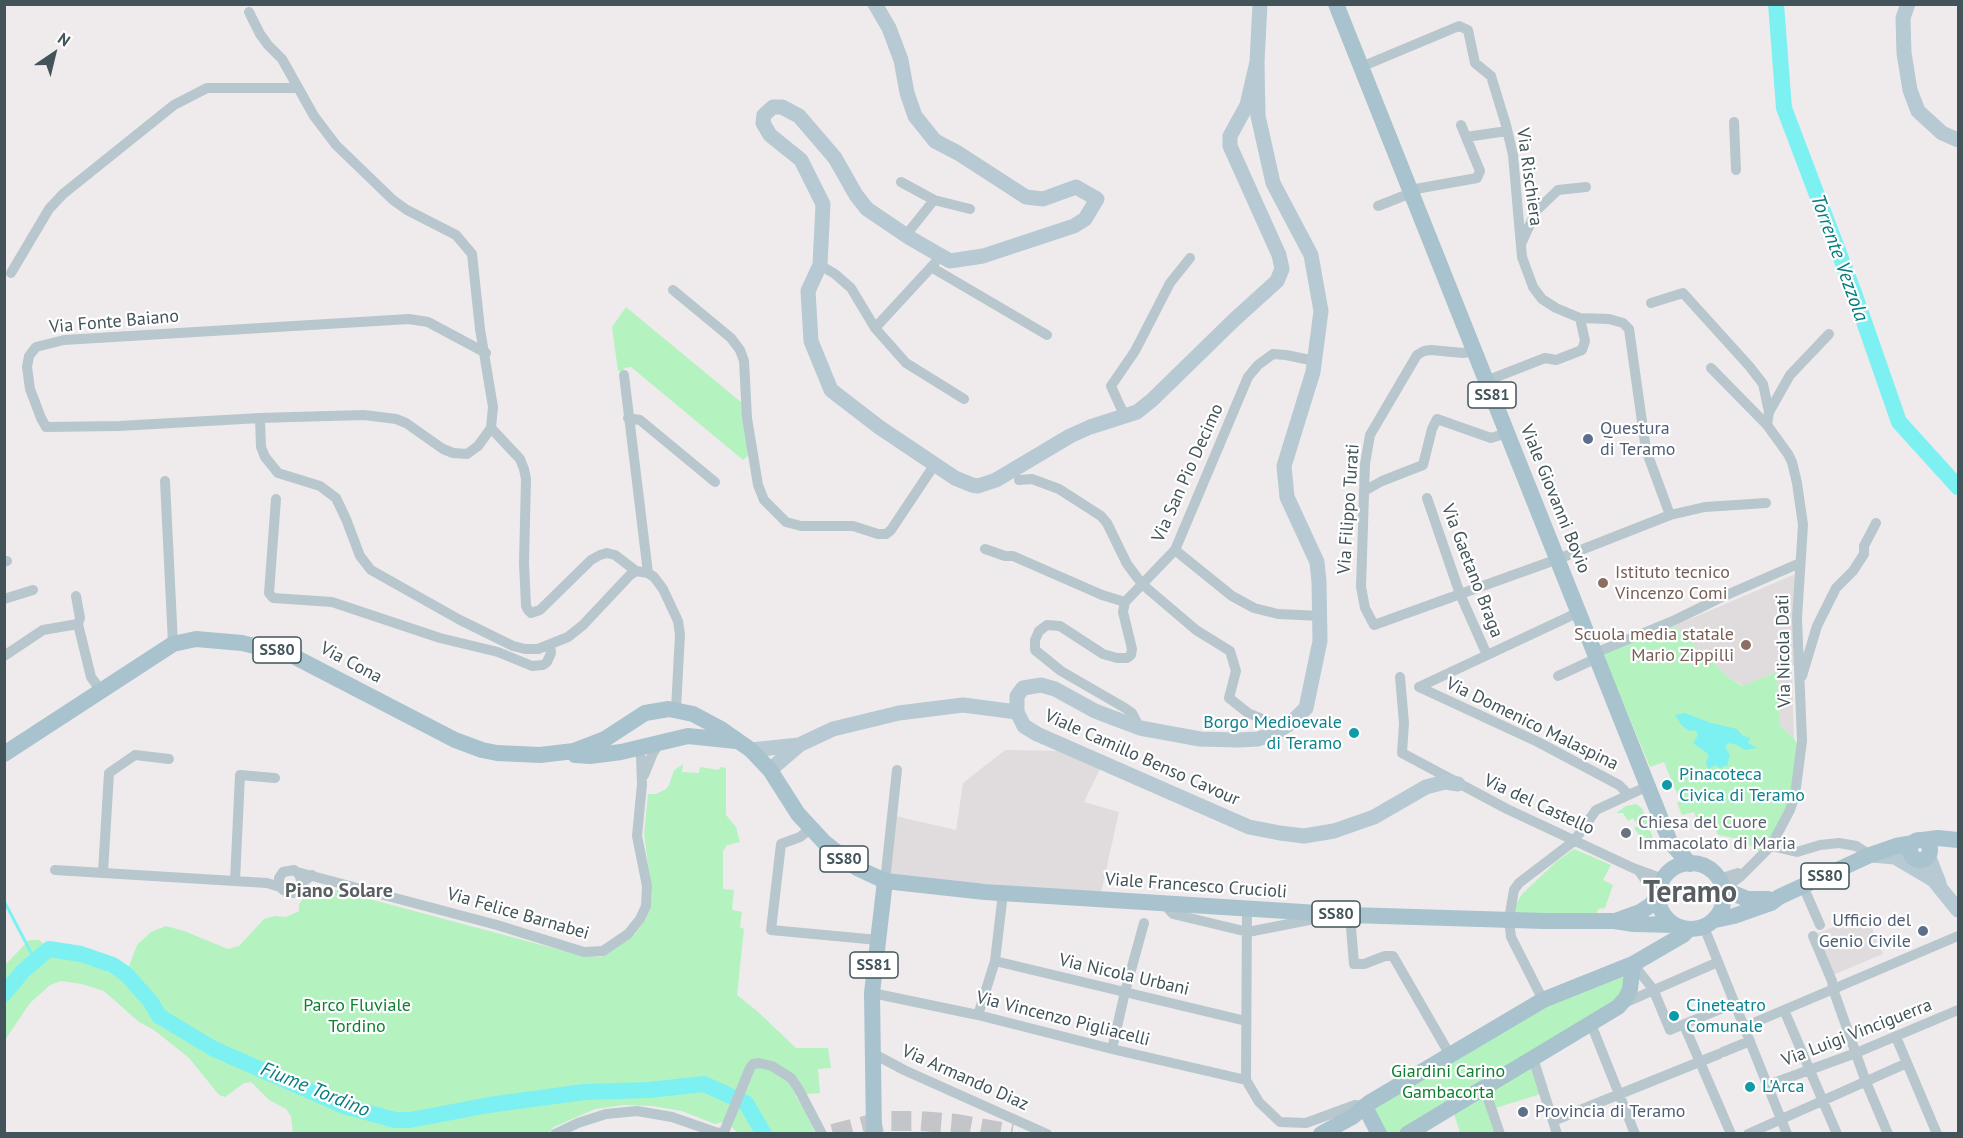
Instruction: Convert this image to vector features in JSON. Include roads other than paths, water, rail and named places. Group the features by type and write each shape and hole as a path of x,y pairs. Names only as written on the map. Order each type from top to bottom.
{"main road":[{"name":"Viale Giovanni Bovio","path":"1336,4 1670,842"},
{"name":"Via Cona","path":"4,754 173,644 196,639 242,643 277,650 303,660 425,726 468,746 497,753 521,755 559,753 589,747 645,713 676,709"},
{"path":"661,742 674,726 676,709"},
{"name":"SS80","path":"676,709 702,718 745,746 770,770 790,803 810,829 856,868 885,881"},
{"path":"632,721 637,747"},
{"name":"SS80","path":"661,742 688,736 745,746"},
{"name":"Via Cona","path":"559,753 590,756 621,752 661,742"},
{"name":"SS81","path":"1670,842 1690,864"},
{"name":"SS81","path":"1660,888 1670,842"},
{"name":"SS80","path":"1696,925 1771,903 1779,897 1870,855 1896,846 1928,848"},
{"path":"1321,1134 1352,1118 1365,1107 1449,1055 1543,1000 1635,962 1683,935 1724,902 1721,884 1707,868 1690,864 1678,866 1660,888 1650,925 1650,942 1635,962 1630,989 1618,1007 1407,1134"},
{"name":"Viale Francesco Crucioli","path":"885,881 944,889 1350,915 1696,925"},
{"name":"SS81","path":"874,1134 872,993 885,881"},
{"name":"SS80","path":"1721,884 1747,899 1779,897"},
{"path":"1660,888 1663,912 1696,925"},
{"name":"Viale Francesco Crucioli","path":"1614,921 1640,912 1660,888"},
{"path":"1611,973 1620,975 1626,980 1630,989"},
{"path":"1365,1107 1379,1134"},
{"path":"1352,1118 1362,1122 1372,1134"}],"street":[{"path":"874,4 889,27 902,60 915,116 935,141 958,153 1026,197 1043,199 1077,187 1097,199 1085,219 1074,226 982,256 937,262 875,328"},
{"path":"1047,335 937,262 906,235 867,208 856,195 835,158 799,116 782,107 772,107 764,115 764,123 770,135 801,160 823,204 820,265 808,291 811,341 831,390 879,427 934,464 964,483 978,486 1000,478 1070,436 1098,424 1137,412 1277,281 1282,269 1279,255 1230,146 1230,136 1250,119 1257,62 1260,4"},
{"path":"1908,4 1903,18 1904,53 1910,90 1918,111 1942,133 1959,140"},
{"path":"249,12 260,34 282,59 314,116 358,168 407,210 456,235 472,254 480,329 486,353 493,407 491,428 520,459 526,479 524,563 528,610 531,613 540,610 582,568 600,555 615,555 654,577 663,589 678,621 680,634 676,709"},
{"name":"Via Rischiera","path":"1361,67 1459,26 1468,30 1475,63 1491,76 1507,131 1513,155 1522,257 1533,287 1542,299 1580,318"},
{"path":"11,273 44,217 63,194 174,105 207,88 297,88"},
{"name":"Viale Camillo Benso Cavour","path":"1250,119 1253,127 1262,136 1273,183 1314,264 1321,311 1315,361 1284,466 1285,488 1317,562 1321,616 1320,641 1306,708 1300,716 1284,728 1264,737 1238,740 1189,738 1140,728 1095,711 1055,689 1041,686 1023,688 1017,696 1017,712 1024,726 1037,734 1249,827 1280,833 1304,836 1334,831 1374,817 1426,787 1445,782 1458,784"},
{"path":"1734,122 1736,170"},
{"path":"1378,206 1410,192 1477,178 1480,171 1461,125"},
{"path":"1466,137 1507,131"},
{"path":"901,182 934,200 970,208"},
{"path":"1522,243 1536,211 1558,190 1586,187"},
{"path":"906,235 934,200"},
{"path":"1125,417 1111,386 1135,351 1170,283 1190,258"},
{"path":"820,265 851,288 875,328 906,363 964,399"},
{"path":"673,290 731,338 740,350 744,361 747,418 758,485 764,500 786,522 801,526 853,526 878,534 886,534 891,531 934,464"},
{"path":"1651,303 1683,293 1763,384 1769,412 1767,425"},
{"path":"1486,381 1545,358 1556,360 1582,350 1586,341 1580,318 1609,319 1623,323 1629,329 1646,450 1670,515"},
{"name":"Via Fonte Baiano","path":"486,353 428,322 409,319 64,340 36,347 29,356 27,367 30,389 46,427 119,426 260,418 380,416 406,423 443,449 453,453 467,454 478,446 491,428"},
{"path":"1769,412 1791,375 1829,334"},
{"name":"Via Filippo Turati","path":"1460,594 1374,625 1365,608 1361,588 1366,490 1365,464 1370,435 1411,363 1424,351 1463,353 1474,351"},
{"name":"Via San Pio Decimo","path":"1125,602 1175,550 1248,376 1258,364 1274,354 1315,361"},
{"name":"Via Nicola Dati","path":"1711,368 1767,425 1792,462 1803,525 1797,618 1802,741 1795,795 1771,846 1744,873 1721,884"},
{"path":"624,375 642,572"},
{"path":"260,418 261,447 271,466 285,476 320,486 336,498 360,556 371,570 503,642 525,649 550,646 568,637 617,588 642,572"},
{"path":"628,418 640,420 715,482"},
{"path":"1366,490 1382,481 1423,465 1437,418 1491,438 1507,433"},
{"path":"1019,480 1032,479 1059,489 1101,516 1107,523 1127,564 1142,584 1196,630 1230,651 1236,671 1229,698 1248,713 1284,728"},
{"path":"165,481 173,644"},
{"name":"Via Gaetano Braga","path":"1427,498 1460,594 1487,655"},
{"path":"276,499 268,593 273,598 332,602 440,638 498,652 532,666 543,665 547,662 551,653 550,646"},
{"path":"1460,594 1670,515 1705,507 1766,502"},
{"path":"1799,685 1816,626 1836,588 1853,571 1864,554 1864,546 1876,523"},
{"path":"985,549 1012,556 1102,595 1125,602 1123,612 1131,649 1131,655 1127,658 1103,654 1060,626 1047,625 1039,631 1035,640 1035,650 1061,671 1132,713 1140,728"},
{"path":"1175,550 1232,596 1254,608 1278,614 1321,616"},
{"path":"1558,676 1596,655 1800,563"},
{"path":"4,599 33,590"},
{"path":"76,596 80,618 78,624 91,677 101,691"},
{"path":"1487,655 1579,612"},
{"path":"4,656 43,630 78,624"},
{"name":"Via Domenico Malaspina","path":"1487,655 1419,687 1538,742 1619,785 1629,795"},
{"name":"Via del Castello","path":"1400,676 1404,723 1402,753 1458,784 1639,870 1660,888"},
{"path":"770,770 799,745 832,729 899,713 963,705 1017,712"},
{"name":"Via Felice Barnabei","path":"642,784 650,760 661,742"},
{"path":"745,746 799,745"},
{"name":"Via Felice Barnabei","path":"297,872 496,925 584,952 603,951 628,934 640,919 648,897 637,836 642,784 641,757 637,747"},
{"path":"103,872 109,773 135,755 168,759"},
{"path":"885,881 897,770"},
{"path":"235,881 240,775 275,778"},
{"path":"1543,1000 1511,937 1509,919 1512,896 1519,883 1574,841 1596,810 1648,786"},
{"path":"810,829 800,837 781,844 771,930 878,940"},
{"path":"1771,846 1797,852 1820,845 1839,843 1856,846 1870,855 1895,857 1938,884 1959,910"},
{"path":"1928,848 1938,884"},
{"path":"56,870 280,883"},
{"path":"280,883 286,870 297,872 302,883"},
{"path":"1744,873 1747,890 1759,900"},
{"path":"280,883 286,892 292,892 299,889 302,883 312,875"},
{"path":"1803,886 1820,925"},
{"path":"978,1015 995,961 1003,893"},
{"path":"1163,903 1173,914 1248,932 1309,920 1318,913"},
{"path":"1247,908 1246,1080 1258,1102 1281,1122 1306,1123 1355,1105 1365,1107"},
{"path":"1350,915 1354,964 1364,964 1384,956 1393,956 1449,1055"},
{"path":"1112,1049 1144,923"},
{"path":"1696,925 1718,962 1732,1004 1750,1041 1787,1134"},
{"path":"1813,936 1832,981 1866,1082 1888,1134"},
{"path":"1744,1027 1959,936"},
{"name":"Via Nicola Urbani","path":"995,961 1246,1021"},
{"path":"1635,962 1653,989 1670,1030 1732,1004"},
{"path":"1618,1007 1653,989 1718,962"},
{"name":"Via Vincenzo Pigliacelli","path":"872,993 978,1015 1246,1080"},
{"path":"1784,1010 1837,1134"},
{"name":"Via Luigi Vinciguerra","path":"1768,1085 1856,1053 1959,1010"},
{"path":"1591,1024 1635,1134"},
{"path":"1684,1024 1731,1134"},
{"path":"1896,1037 1937,1134"},
{"path":"1553,1121 1750,1041"},
{"name":"Via Armando Diaz","path":"872,1050 876,1055 891,1063 1047,1134"},
{"path":"1533,1058 1557,1134"},
{"path":"555,1134 578,1123 606,1114 637,1112 672,1117 718,1133 724,1132 750,1068 753,1064 764,1063 791,1078 822,1134"},
{"path":"872,1070 879,1064 891,1063"},
{"path":"1748,1134 1907,1063"},
{"path":"1484,1087 1500,1134"}],"water":[{"path":"1685,713 1711,723 1737,729 1743,736 1750,738 1748,743 1757,748 1745,750 1728,743 1725,747 1730,755 1727,766 1720,769 1716,765 1710,768 1708,773 1706,762 1709,755 1693,743 1698,735 1695,730 1690,731 1682,726 1675,715"}],"waterway":[{"name":"Torrente Vezzola","path":"1776,4 1784,108 1853,290 1899,422 1958,487"},
{"path":"4,901 35,960"},
{"name":"Fiume Tordino","path":"4,994 23,971 49,949 81,954 113,965 126,974 151,1002 159,1016 214,1049 344,1106 395,1120 410,1120 489,1105 584,1092 649,1090 704,1084 746,1103 764,1134"}],"tunnel":[{"path":"833,1134 884,1121 957,1124 1012,1134"}],"place":[{"name":"Questura di Teramo","path":"1588,439"},
{"name":"Istituto tecnico Vincenzo Comi","path":"1603,583"},
{"name":"Scuola media statale Mario Zippilli","path":"1746,645"},
{"name":"Borgo Medioevale di Teramo","path":"1354,733"},
{"name":"Pinacoteca Civica di Teramo","path":"1667,785"},
{"name":"Chiesa del Cuore Immacolato di Maria","path":"1626,833"},
{"name":"Ufficio del Genio Civile","path":"1923,931"},
{"name":"Cineteatro Comunale","path":"1674,1016"},
{"name":"L'Arca","path":"1750,1087"},
{"name":"Provincia di Teramo","path":"1523,1112"}],"district":[{"name":"Piano Solare","path":"339,891"},
{"name":"Teramo","path":"1690,893"}],"park label":[{"name":"Parco Fluviale Tordino","path":"357,1016"},
{"name":"Giardini Carino Gambacorta","path":"1448,1082"}]}
